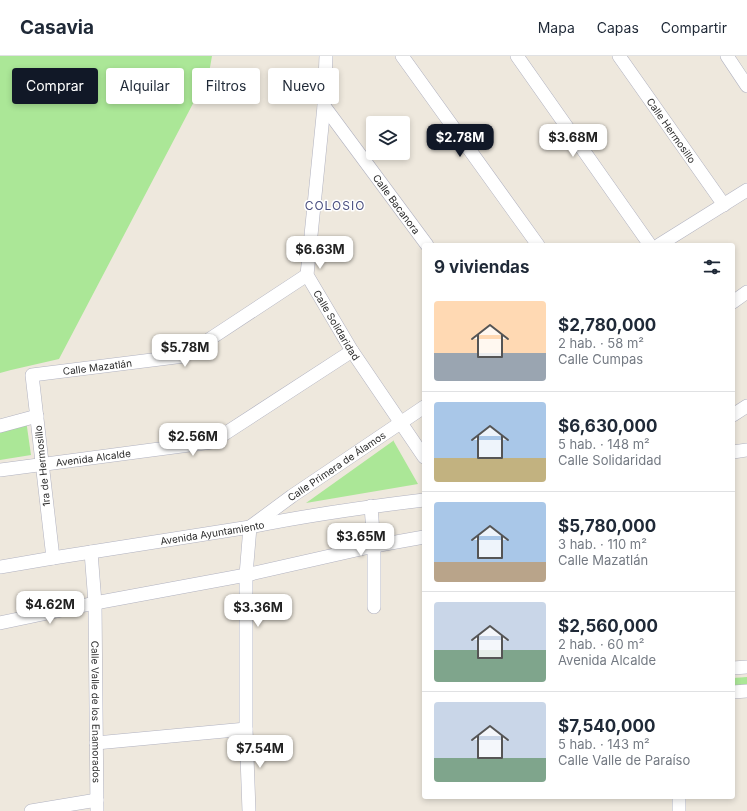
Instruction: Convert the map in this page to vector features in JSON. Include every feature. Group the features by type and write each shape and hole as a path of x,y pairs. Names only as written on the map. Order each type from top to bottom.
{"street":[{"path":"307,275 324,106 326,56"},
{"path":"402,56 537,243"},
{"path":"517,56 649,243"},
{"name":"Calle Hermosillo","path":"619,56 724,205"},
{"path":"727,56 747,86"},
{"name":"Calle Bacanora","path":"324,106 426,243"},
{"path":"662,243 747,190"},
{"name":"Calle Solidaridad","path":"307,275 352,350 422,454"},
{"name":"Calle Mazatlán","path":"32,375 184,356 307,275"},
{"path":"735,301 747,292"},
{"name":"Avenida Alcalde","path":"0,470 212,442 352,350"},
{"name":"1ra de Hermosillo","path":"32,375 53,558"},
{"path":"735,414 747,406"},
{"name":"Calle Primera de Álamos","path":"250,526 422,408"},
{"path":"0,426 37,416"},
{"path":"735,452 747,450"},
{"name":"Avenida Ayuntamiento","path":"0,567 371,506 422,500"},
{"path":"371,506 374,546 374,607"},
{"path":"249,811 246,729 246,576 250,526"},
{"path":"0,623 95,603 246,576 374,546 422,537"},
{"name":"Calle Valle de los Enamorados","path":"91,552 95,603 97,805"},
{"path":"735,668 747,667"},
{"path":"735,692 747,691"},
{"path":"96,742 246,729"},
{"path":"679,799 679,811"},
{"path":"31,811 97,805"}],"green space":[{"path":"0,56 212,56 210,68 192,68 193,104 59,359 0,373"},
{"path":"26,420 31,455 0,460 0,428"},
{"path":"393,441 418,484 306,503"},
{"path":"747,677 747,685 735,685 735,678"}],"district":[{"name":"COLOSIO","path":"335,205"}]}
